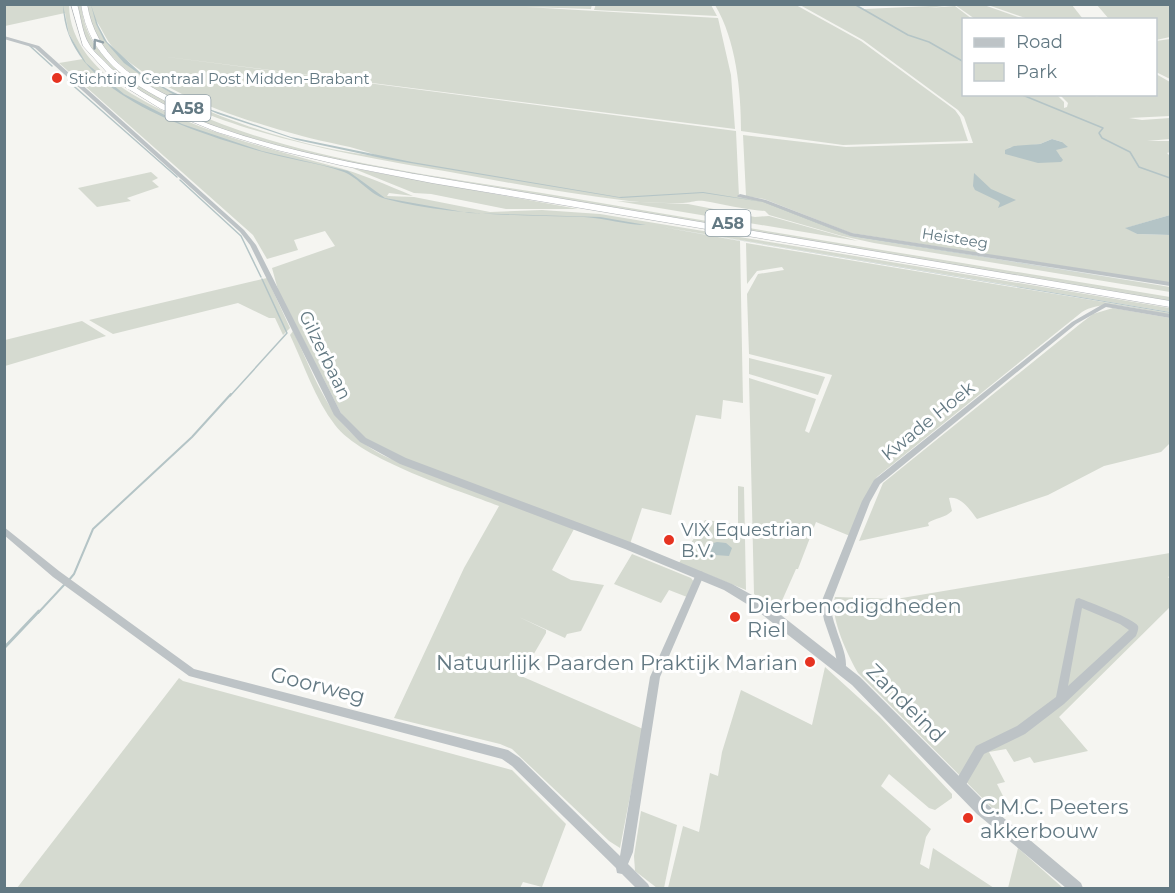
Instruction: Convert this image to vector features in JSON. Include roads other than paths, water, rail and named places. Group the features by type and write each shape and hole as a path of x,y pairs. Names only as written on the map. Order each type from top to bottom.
{"highway":[{"name":"A58","path":"74,4 76,27 86,48 115,78 146,98 174,112 272,146 373,170 1170,304"},
{"name":"A58","path":"84,4 91,35 111,61 127,74 186,108 235,127 299,146 511,186 1170,295"}],"street":[{"name":"Gilzerbaan","path":"4,37 37,47 242,231 253,245 329,399 343,422 363,440 395,458 584,528 700,575"},
{"name":"Heisteeg","path":"740,196 765,201 851,234 1170,284"},
{"name":"Kwade Hoek","path":"842,669 842,660 827,615 826,603 874,485 1074,323 1094,310 1105,305 1170,316"},
{"name":"Goorweg","path":"4,530 64,580 192,673 504,754 516,762 621,869 644,888"},
{"name":"Zandeind","path":"700,575 728,587 759,605 842,669 869,693 982,809 1076,888"},
{"path":"621,869 627,852 655,677 700,575"},
{"path":"959,786 980,750 1021,730 1060,700 1133,633 1134,628 1079,602 1060,700"}],"waterway":[{"path":"854,4 908,35 929,42 962,61"},
{"path":"30,46 52,66"},
{"path":"68,81 177,177"},
{"path":"1025,96 1103,128 1099,133 1102,138 1130,152 1139,167 1170,178"},
{"path":"180,180 241,236 261,277"},
{"path":"230,396 287,333 262,279"},
{"path":"69,580 74,574 93,529 192,437 231,394"},
{"path":"38,613 64,585"},
{"path":"4,648 39,611"}],"place":[{"name":"Stichting Centraal Post Midden-Brabant","path":"57,78"},
{"name":"VIX Equestrian B.V.","path":"669,540"},
{"name":"Dierbenodigdheden Riel","path":"735,617"},
{"name":"Natuurlijk Paarden Praktijk Marian","path":"810,662"},
{"name":"C.M.C. Peeters akkerbouw","path":"968,818"}]}
